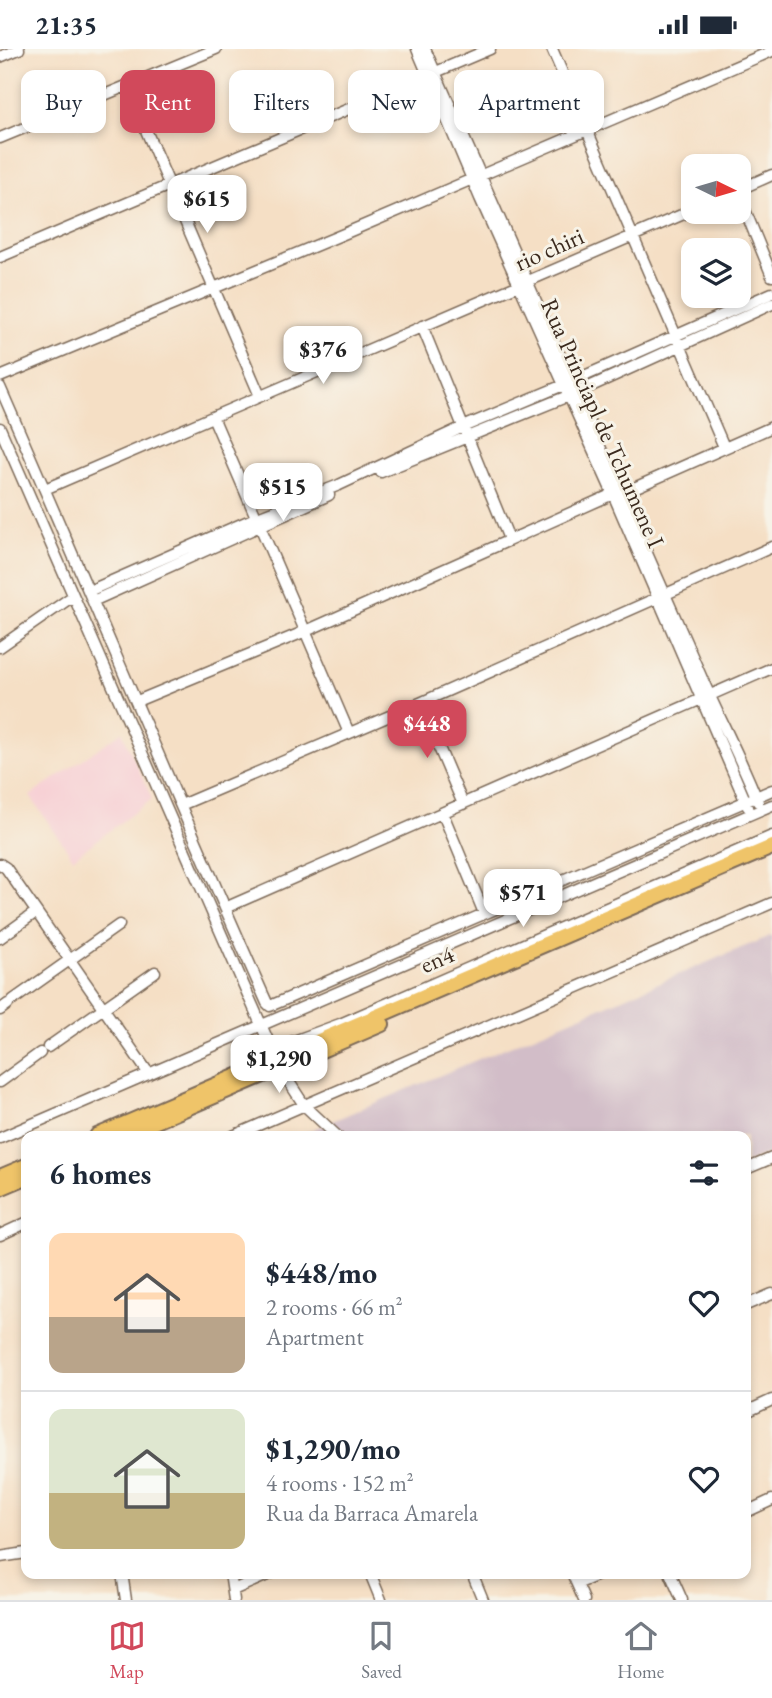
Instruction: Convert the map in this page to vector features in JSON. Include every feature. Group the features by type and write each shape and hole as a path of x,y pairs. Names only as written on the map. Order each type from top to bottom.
{"highway":[{"path":"109,1131 772,847"},
{"path":"131,1131 276,1059 772,854"},
{"path":"0,1177 21,1168"},
{"path":"0,1188 21,1179"}],"street":[{"path":"0,57 19,49"},
{"name":"Rua Princiapl de Tchumene I","path":"416,49 429,70"},
{"name":"Rua Princiapl de Tchumene I","path":"425,49 431,70"},
{"path":"440,71 490,49"},
{"path":"552,49 561,70"},
{"path":"165,70 212,50"},
{"path":"604,122 770,52"},
{"path":"0,138 120,89"},
{"name":"Rua Princiapl de Tchumene I","path":"440,93 756,812"},
{"path":"0,257 348,109"},
{"path":"147,133 260,396"},
{"path":"0,377 578,133"},
{"path":"589,133 724,447"},
{"path":"751,186 772,175"},
{"name":"rio chiri","path":"45,489 681,214"},
{"path":"751,224 772,276"},
{"path":"466,431 574,394 772,293"},
{"path":"91,596 569,383 772,304"},
{"path":"422,326 509,539"},
{"path":"0,387 270,1006 772,790"},
{"path":"213,417 349,733"},
{"path":"136,701 306,631 509,539 772,427"},
{"path":"0,428 276,1059 304,1105 332,1131"},
{"path":"181,805 420,703 772,547"},
{"path":"0,647 73,596"},
{"path":"225,908 772,668"},
{"path":"420,703 463,804"},
{"path":"0,1138 772,805"},
{"path":"443,814 484,913"},
{"name":"en4","path":"276,1059 340,1024 772,836"},
{"path":"0,864 6,868 149,1074"},
{"path":"244,1131 461,1035 772,903"},
{"path":"0,938 36,912"},
{"path":"7,1005 119,925"},
{"path":"0,1082 155,972"},
{"path":"751,1167 772,1158"},
{"path":"0,1235 21,1226"},
{"path":"751,1302 772,1294"},
{"path":"751,1410 772,1400"},
{"path":"751,1510 772,1500"},
{"path":"0,1557 21,1554"},
{"path":"123,1579 126,1600"},
{"path":"234,1595 262,1579"},
{"path":"372,1579 381,1600"},
{"path":"474,1579 483,1600"},
{"path":"575,1579 584,1600"},
{"path":"577,1584 589,1579"},
{"path":"673,1579 682,1600"}],"shaded area":[{"path":"122,732 152,799 73,858 30,796"},
{"path":"772,935 772,1152 751,1161 751,1131 309,1131"}]}
